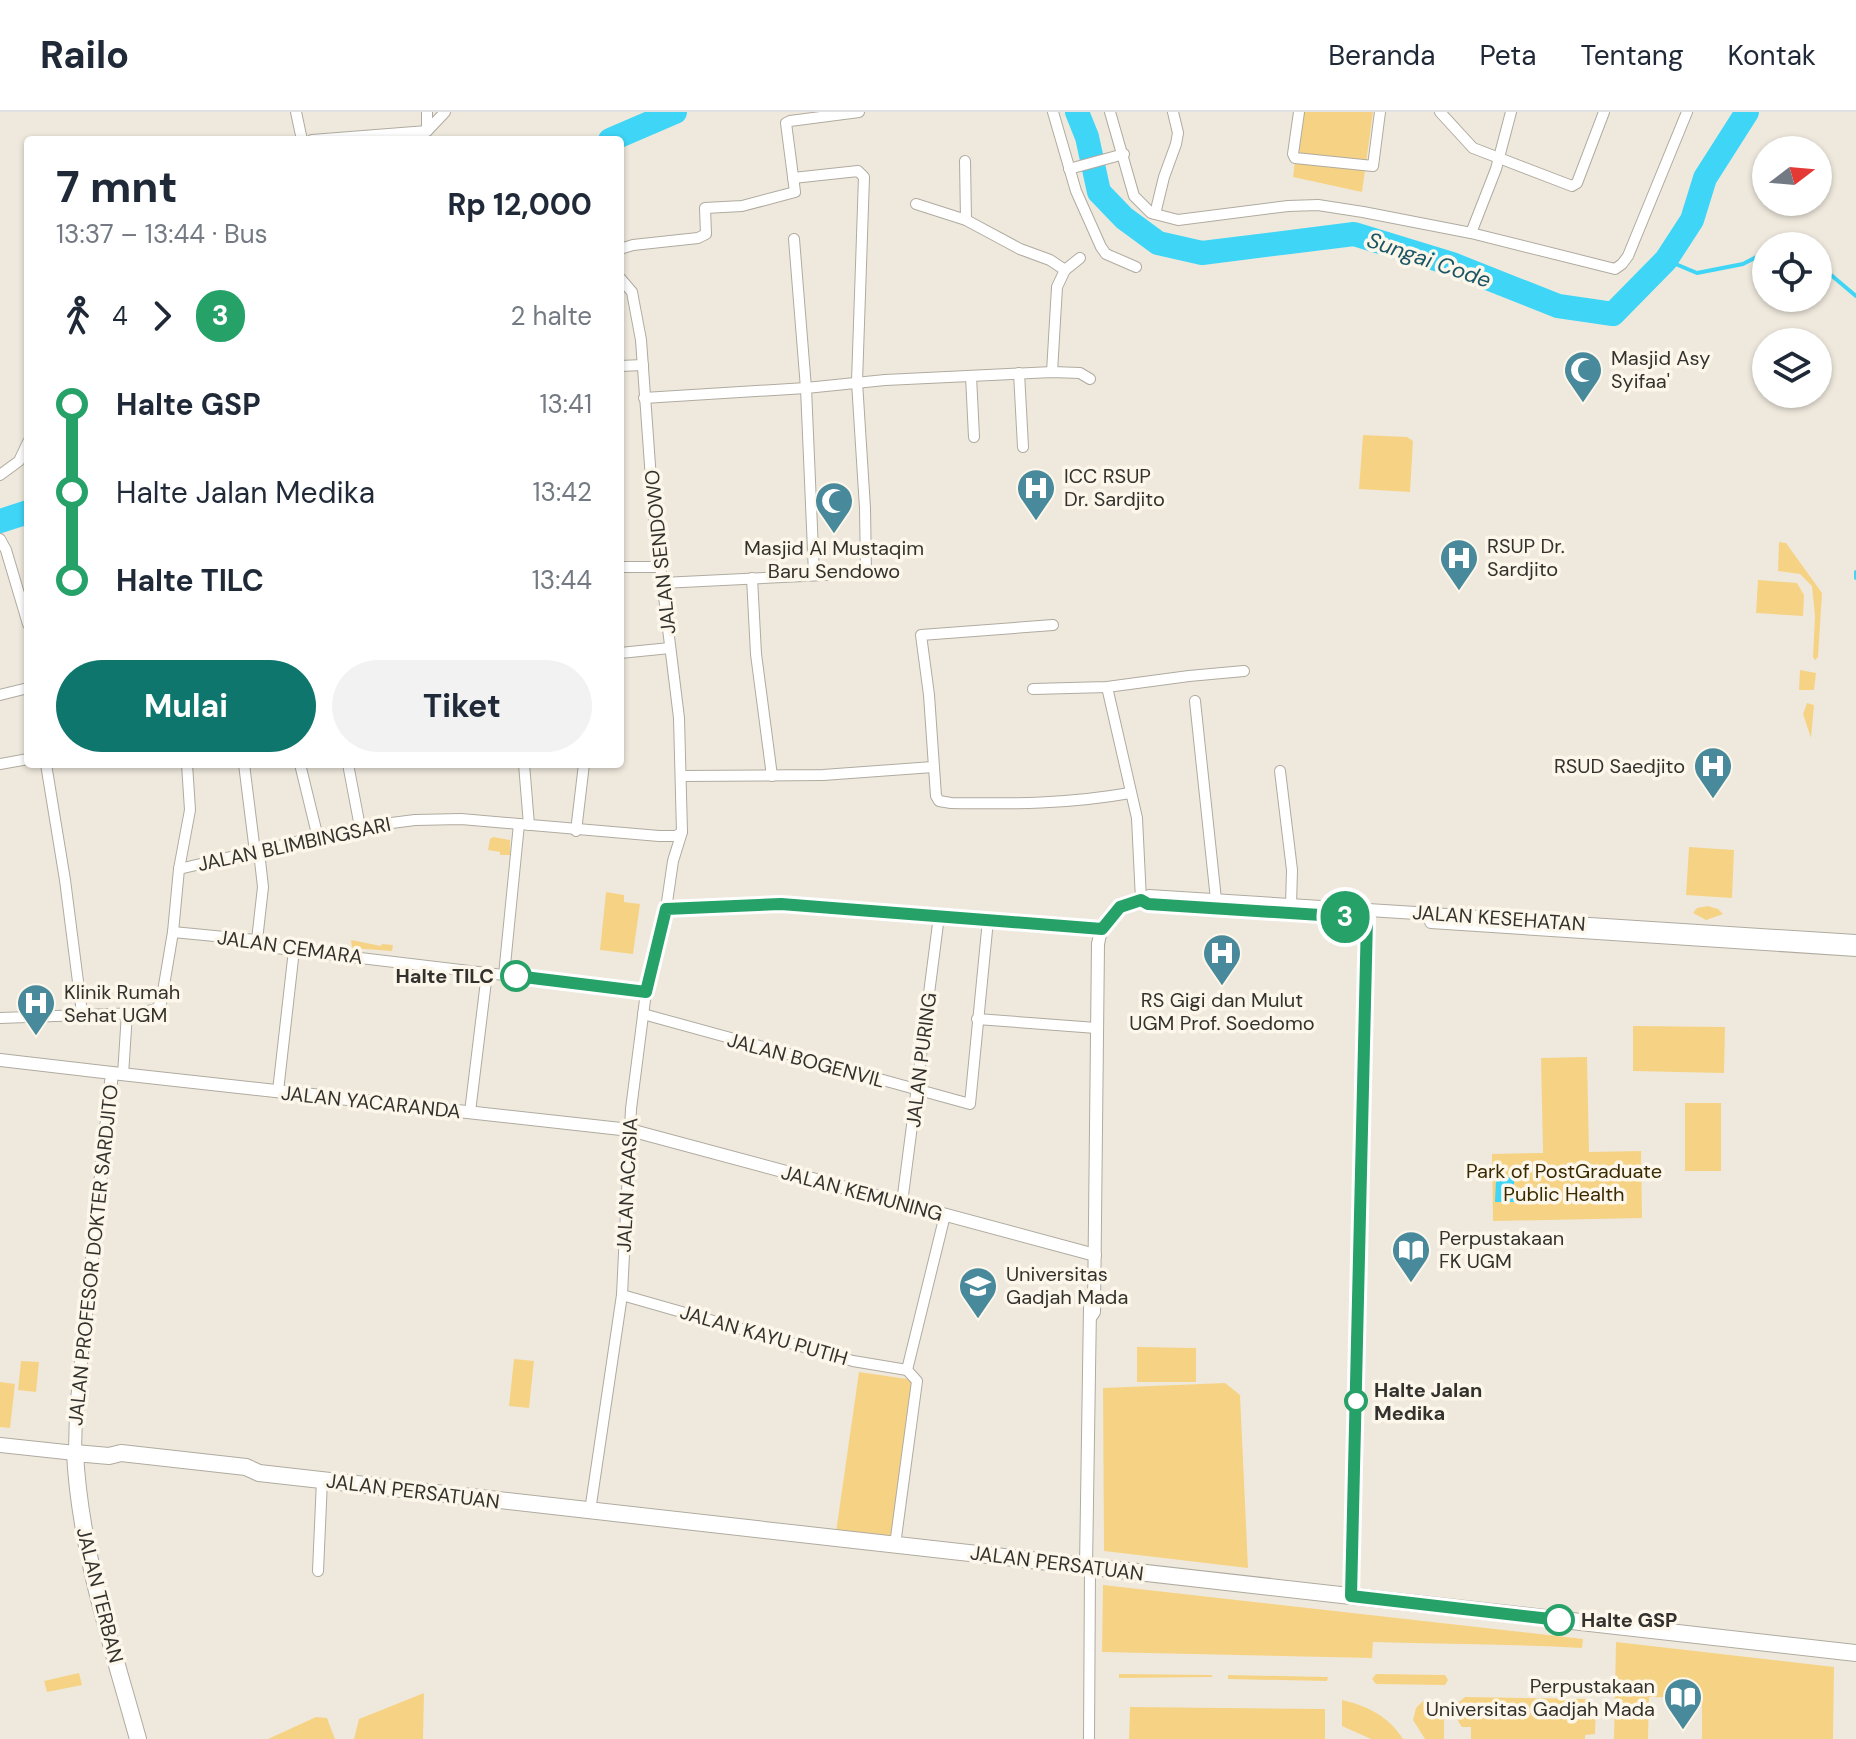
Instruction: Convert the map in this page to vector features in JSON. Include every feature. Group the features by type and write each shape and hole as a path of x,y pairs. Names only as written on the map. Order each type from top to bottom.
{"main road":[{"path":"0,1445 75,1453"},
{"name":"JALAN PERSATUAN","path":"75,1453 109,1456 123,1464 246,1477 259,1473 1856,1653"},
{"name":"JALAN TERBAN","path":"75,1453 86,1543 139,1738"}],"street":[{"path":"296,112 301,136"},
{"path":"427,112 427,131"},
{"path":"363,136 427,131 445,112"},
{"path":"624,248 698,238 706,234 705,208 742,206 795,192 786,123 859,112"},
{"path":"1053,112 1074,168 1083,209 1101,247 1106,254 1136,267"},
{"path":"1110,112 1120,156 1134,196 1143,207 1155,214 1178,220 1200,220 1263,209 1318,205 1471,233 1615,269 1628,256 1687,112"},
{"path":"1155,214 1178,133 1173,112"},
{"path":"1299,112 1295,158 1373,166 1380,112"},
{"path":"1440,112 1473,148 1572,186 1604,112"},
{"path":"1450,124 1453,112"},
{"path":"1471,233 1499,158 1511,112"},
{"path":"1074,168 1120,156"},
{"path":"965,161 966,220"},
{"path":"662,583 866,573 857,382 864,177 858,171 793,178"},
{"path":"916,204 966,220 1065,270"},
{"path":"794,239 806,388 814,574"},
{"path":"1052,372 1057,287 1065,270 1080,258"},
{"name":"JALAN SENDOWO","path":"624,283 632,292 638,313 660,567 679,718 682,832 673,861"},
{"path":"624,366 643,365"},
{"path":"644,398 1019,373 1080,373 1090,379"},
{"path":"1019,373 1023,447"},
{"path":"971,376 974,437"},
{"path":"0,475 19,461 24,450"},
{"path":"0,539 24,611"},
{"path":"624,567 660,567"},
{"path":"752,578 756,654 772,776"},
{"path":"1053,625 921,635 936,796 944,802 1032,804 1081,802 1130,793"},
{"path":"624,653 670,648"},
{"path":"1033,689 1107,687 1244,671"},
{"path":"1089,1739 1087,1456 1098,944 1102,929 1120,907 1141,900 1137,818 1107,687"},
{"path":"0,695 24,689"},
{"path":"1195,701 1216,905"},
{"path":"0,764 24,760"},
{"path":"682,776 772,776 933,767"},
{"path":"47,768 82,1013"},
{"path":"179,869 190,810 187,768"},
{"path":"245,768 263,887 257,940"},
{"path":"301,768 318,838"},
{"path":"349,768 360,827"},
{"path":"504,975 524,824 524,768"},
{"path":"576,831 584,768"},
{"path":"1280,771 1292,870 1291,905"},
{"name":"JALAN BLIMBINGSARI","path":"0,1018 151,1011 161,1003 173,932 179,869 360,827 429,819 659,836 676,836 682,832"},
{"path":"659,836 669,847 673,861"},
{"name":"JALAN ACASIA","path":"590,1511 622,1295 630,1130 643,1014 673,861"},
{"name":"JALAN KESEHATAN","path":"1141,900 1149,896 1216,905 1817,943 1856,950"},
{"path":"666,909 781,904 1102,929"},
{"name":"JALAN KESEHATAN","path":"1248,907 1291,905 1367,914"},
{"name":"JALAN PURING","path":"902,1203 939,916"},
{"path":"988,920 977,1019 1096,1028"},
{"name":"JALAN CEMARA","path":"173,932 257,940 276,948 646,992"},
{"name":"JALAN KESEHATAN","path":"1817,943 1856,941"},
{"path":"278,1091 294,950"},
{"path":"470,1112 487,973"},
{"path":"117,1074 127,1013"},
{"name":"JALAN BOGENVIL","path":"643,1014 970,1104 977,1019"},
{"name":"JALAN PROFESOR DOKTER SARDJITO","path":"0,1060 117,1074 76,1409 75,1453"},
{"name":"JALAN YACARANDA","path":"117,1074 630,1130"},
{"name":"JALAN KEMUNING","path":"630,1130 1092,1254"},
{"path":"895,1545 917,1381 907,1370 945,1215"},
{"name":"JALAN KAYU PUTIH","path":"622,1295 853,1361 907,1370"},
{"path":"318,1571 322,1480"}],"green space":[{"path":"1301,112 1373,112 1362,192 1293,177"},
{"path":"1363,435 1407,437 1413,441 1410,492 1359,489"},
{"path":"1779,542 1786,543 1822,593 1818,657 1815,660 1812,586 1800,574 1778,571"},
{"path":"1758,580 1797,583 1804,595 1803,616 1756,613"},
{"path":"1800,670 1816,673 1814,690 1799,690"},
{"path":"1807,703 1814,705 1811,738 1803,714"},
{"path":"493,837 510,840 510,855 488,850"},
{"path":"1689,847 1734,850 1732,898 1686,895"},
{"path":"606,892 624,895 624,902 640,904 633,954 600,950"},
{"path":"1708,906 1723,914 1706,920 1693,913 1697,908"},
{"path":"351,940 381,946 393,945 392,951 352,948"},
{"path":"1633,1026 1725,1027 1724,1073 1633,1071"},
{"name":"Park of PostGraduate Public Health","path":"1587,1057 1589,1152 1641,1151 1642,1218 1493,1221 1492,1154 1543,1153 1541,1058"},
{"path":"1685,1103 1721,1103 1721,1171 1685,1171"},
{"path":"1137,1347 1196,1348 1196,1382 1137,1382"},
{"path":"514,1359 534,1361 529,1408 509,1406"},
{"path":"21,1361 39,1362 36,1392 18,1390"},
{"path":"859,1372 914,1380 891,1540 836,1532"},
{"path":"0,1382 15,1384 10,1428 0,1427"},
{"path":"1225,1383 1240,1395 1248,1568 1104,1551 1103,1388"},
{"path":"1103,1585 1583,1639 1582,1648 1373,1642 1372,1658 1102,1652"},
{"path":"1616,1642 1834,1667 1833,1739 1702,1739 1702,1698 1649,1697 1648,1739 1614,1739"},
{"path":"79,1673 82,1685 47,1692 44,1681"},
{"path":"1119,1674 1211,1675 1213,1677 1119,1678"},
{"path":"1376,1674 1445,1675 1448,1680 1445,1685 1376,1684 1372,1679"},
{"path":"1228,1675 1328,1677 1327,1681 1228,1679"},
{"path":"424,1693 423,1739 354,1739 359,1719"},
{"path":"1465,1697 1590,1699 1596,1707 1595,1734 1585,1735 1585,1739 1471,1739 1471,1727 1462,1727 1458,1721 1459,1702"},
{"path":"1342,1700 1377,1713 1403,1739 1371,1739 1342,1726"},
{"path":"1423,1701 1440,1701 1444,1705 1444,1739 1425,1739 1413,1720 1416,1708"},
{"path":"1130,1707 1325,1709 1325,1739 1129,1739"},
{"path":"316,1717 327,1718 335,1739 268,1739"}],"water":[{"path":"1504,1175 1514,1179 1514,1188 1529,1189 1529,1202 1495,1202 1496,1180"}],"waterway":[{"name":"Sungai Code","path":"619,136 675,112"},
{"name":"Sungai Code","path":"1077,112 1087,137 1099,192 1124,218 1158,243 1202,253 1354,234 1452,264 1558,306 1613,314 1666,260 1692,220 1705,178 1747,112"},
{"path":"1666,260 1697,273 1752,259"},
{"path":"1832,276 1856,296"},
{"name":"Sungai Code","path":"0,521 24,513"},
{"path":"1856,572 1856,578"}],"bus line":[{"name":"3","path":"516,976 646,992 666,909 781,904 1102,929 1120,907 1141,900 1148,904 1367,918 1351,1596 1559,1620"}],"place":[{"name":"Masjid Asy Syifaa'","path":"1583,404"},
{"name":"ICC RSUP Dr. Sardjito","path":"1036,522"},
{"name":"Masjid Al Mustaqim Baru Sendowo","path":"834,535"},
{"name":"RSUP Dr. Sardjito","path":"1459,592"},
{"name":"RSUD Saedjito","path":"1713,800"},
{"name":"Halte TILC","path":"516,976"},
{"name":"RS Gigi dan Mulut UGM Prof. Soedomo","path":"1222,987"},
{"name":"Klinik Rumah Sehat UGM","path":"36,1037"},
{"name":"Perpustakaan FK UGM","path":"1411,1284"},
{"name":"Universitas Gadjah Mada","path":"978,1320"},
{"name":"Halte Jalan Medika","path":"1356,1401"},
{"name":"Halte GSP","path":"1559,1620"},
{"name":"Perpustakaan Universitas Gadjah Mada","path":"1683,1731"}]}
